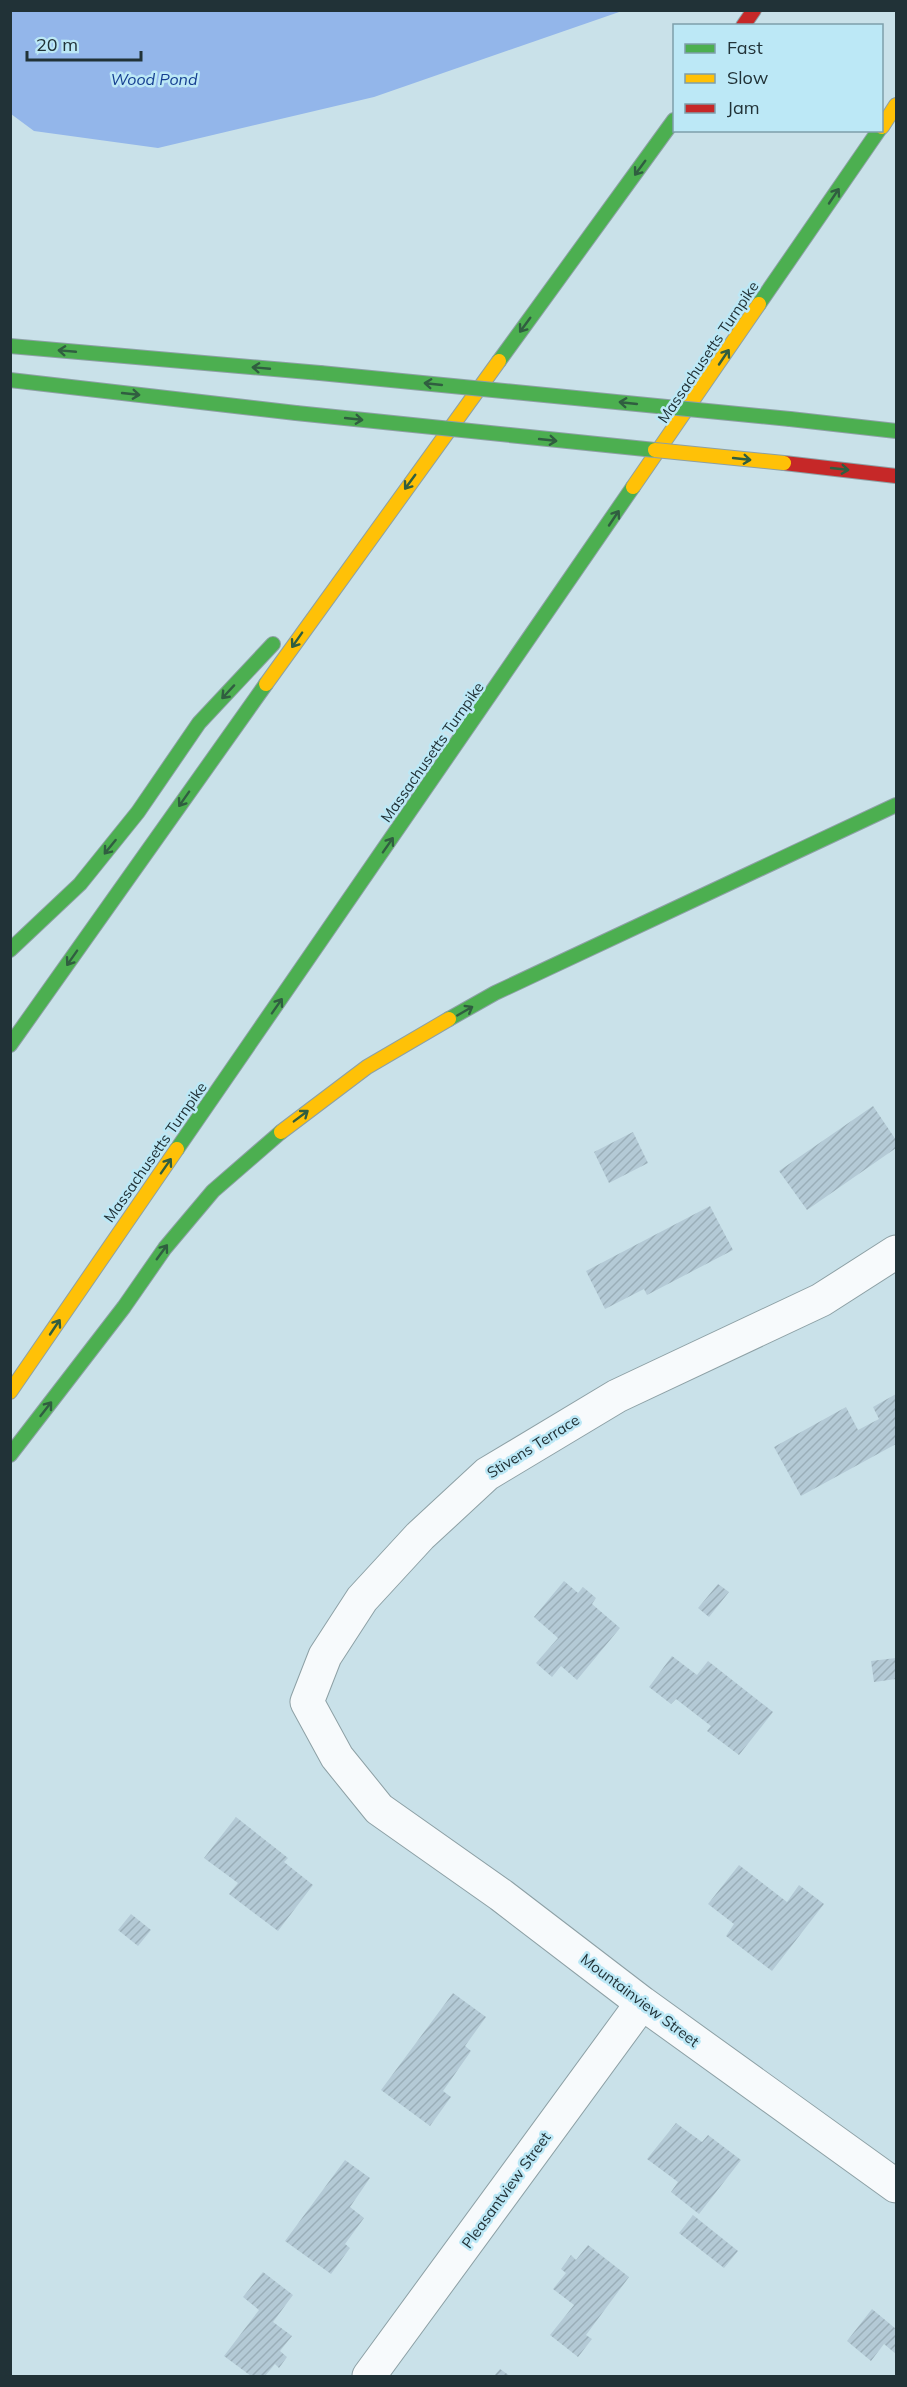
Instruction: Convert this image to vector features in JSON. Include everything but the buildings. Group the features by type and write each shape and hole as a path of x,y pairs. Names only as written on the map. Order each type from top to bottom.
{"highway":[{"path":"744,24 754,10"},
{"name":"Massachusetts Turnpike","path":"883,125 897,105"},
{"path":"10,1045 355,558 673,123"},
{"name":"Massachusetts Turnpike","path":"10,1392 878,132"},
{"path":"10,346 320,373 897,431"},
{"path":"10,380 296,413 897,476"},
{"path":"10,950 80,884 138,812 199,723 355,558"},
{"path":"10,1455 124,1307 165,1248 213,1191 280,1133 367,1067 495,993 897,805"}],"street":[{"name":"Stivens Terrace","path":"385,1813 379,1809 337,1757 307,1702 325,1656 362,1599 420,1536 487,1474 617,1396 821,1300 897,1252"},
{"name":"Mountainview Street","path":"385,1813 501,1895 642,2003 897,2186"},
{"name":"Pleasantview Street","path":"369,2376 642,2003"}],"water":[{"name":"Wood Pond","path":"11,10 622,11 374,97 158,148 34,131 11,114"}],"traffic: fast":[{"path":"499,361 673,121"},
{"path":"759,304 878,132"},
{"path":"10,346 320,373"},
{"path":"320,373 790,419"},
{"path":"10,380 296,413"},
{"path":"296,413 655,450"},
{"path":"790,419 896,431"},
{"path":"177,1149 633,487"},
{"path":"10,950 80,884 138,812 199,723 273,644"},
{"path":"10,1045 266,684"},
{"path":"449,1019 495,993 896,805"},
{"path":"10,1455 124,1307 165,1248 213,1191 281,1132"}],"traffic: slow":[{"path":"883,125 896,105"},
{"path":"633,487 759,304"},
{"path":"266,684 499,361"},
{"path":"655,450 784,463"},
{"path":"281,1132 367,1067 449,1019"},
{"path":"10,1392 177,1149"}],"traffic: jam":[{"path":"744,24 754,10"},
{"path":"784,463 896,476"}]}
